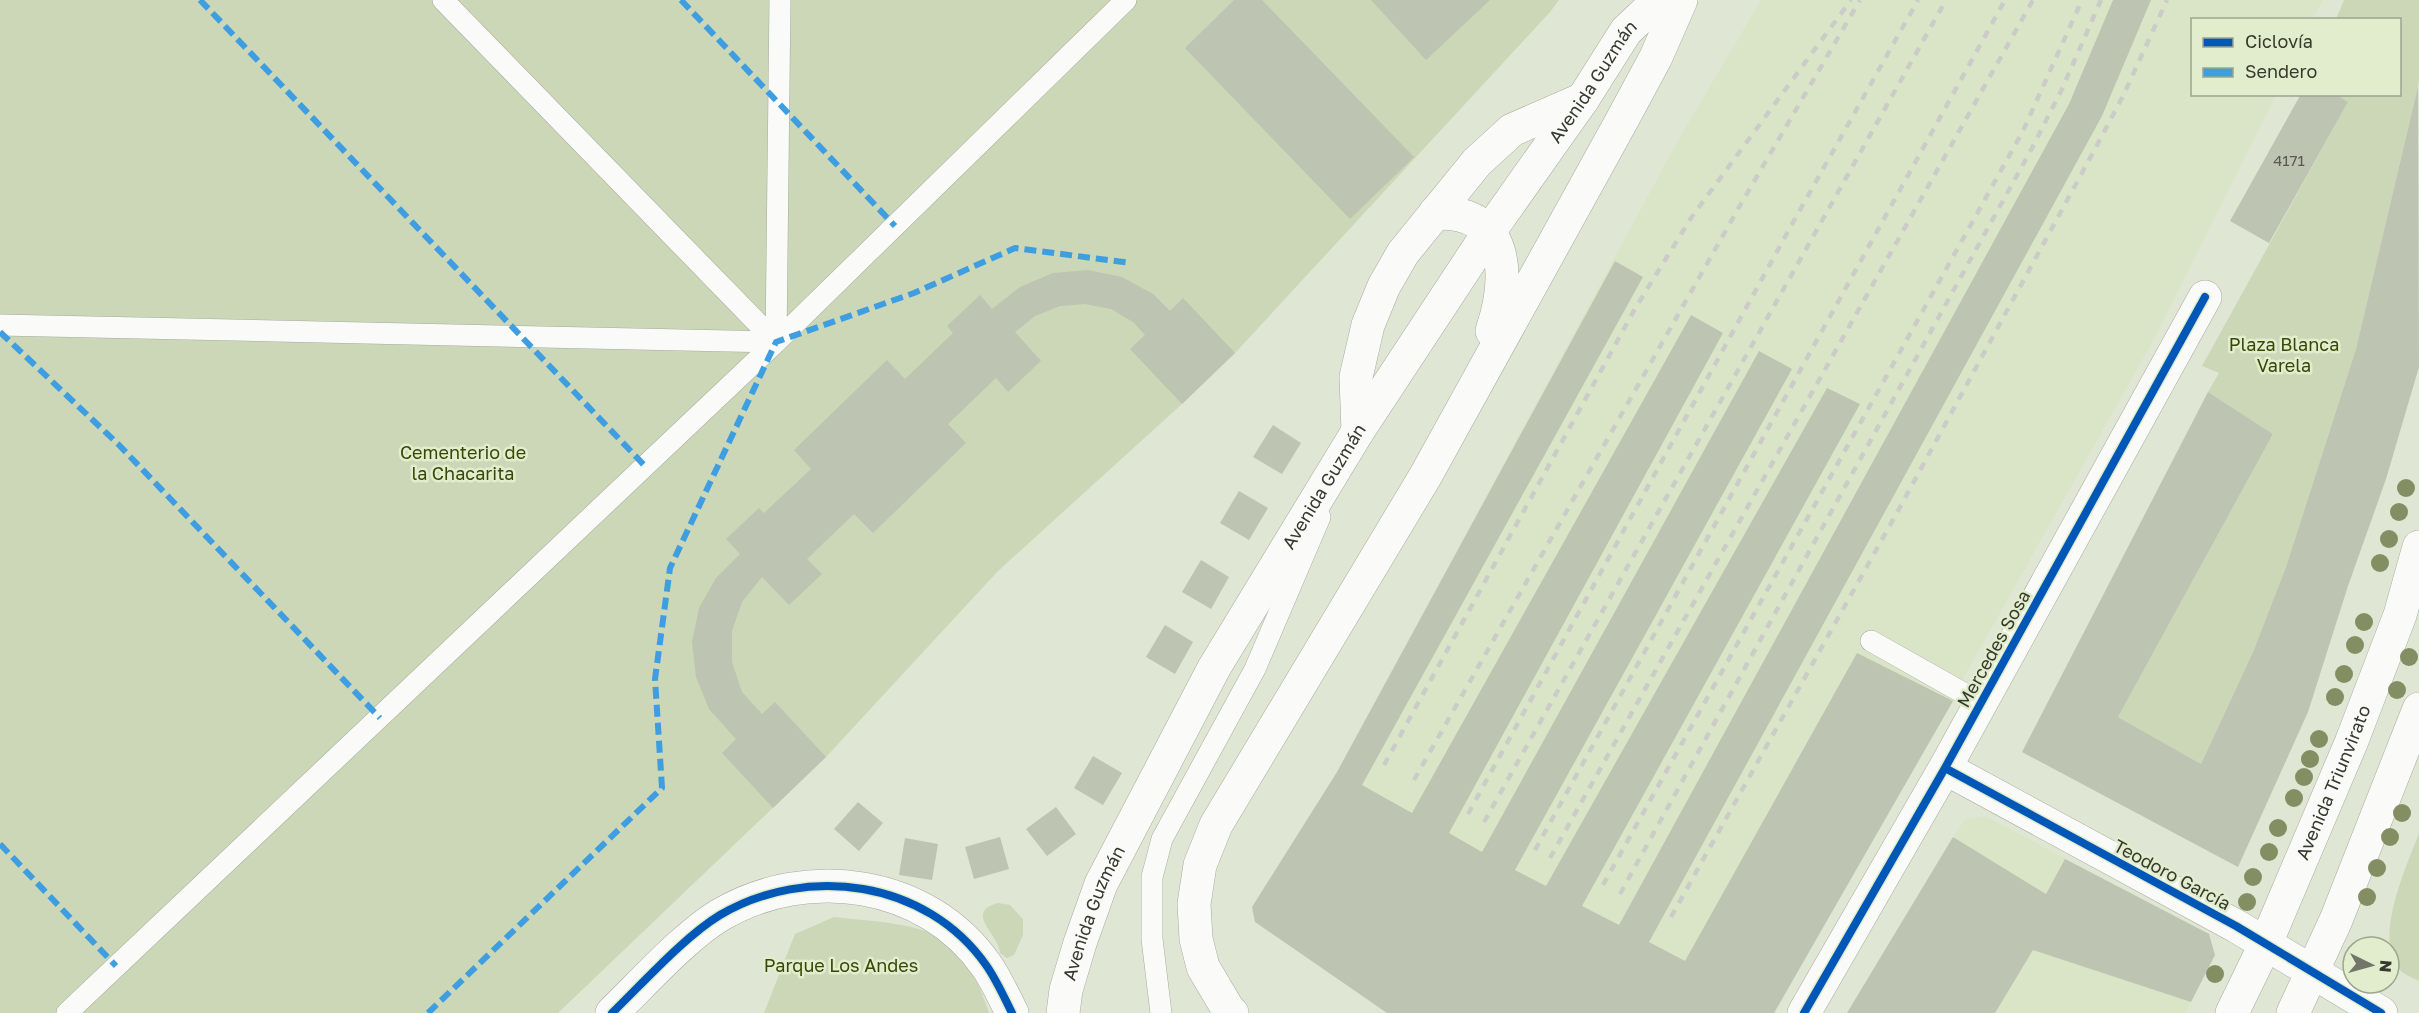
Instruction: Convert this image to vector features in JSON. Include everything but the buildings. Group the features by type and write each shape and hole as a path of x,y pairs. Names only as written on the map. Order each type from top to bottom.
{"main road":[{"name":"Avenida Guzmán","path":"1063,1013 1066,990 1101,884 1202,688 1358,432 1489,232 1583,99 1626,31 1659,0"},
{"name":"Avenida Guzmán","path":"1226,1012 1203,967 1196,939 1194,904 1200,865 1216,825 1382,550 1471,393 1656,57 1681,0"},
{"path":"1358,432 1356,377 1368,325 1384,286 1403,253 1477,162 1512,130 1583,99"},
{"path":"1435,213 1455,212 1473,219 1489,232 1499,251 1503,279 1500,309 1471,393"},
{"name":"Mercedes Sosa","path":"1804,1013 1981,704 2205,297"},
{"name":"Avenida Triunvirato","path":"2232,1013 2266,943 2350,743 2400,615 2419,547"},
{"path":"2293,1013 2340,909 2419,709"},
{"name":"Teodoro García","path":"1945,768 2266,943 2381,1013"},
{"path":"612,1013 684,945 719,916 760,896 804,886 838,885 872,890 905,901 936,917 963,939 986,965 1012,1013"}],"lane":[{"path":"443,0 776,342"},
{"path":"776,342 780,0"},
{"path":"67,1013 776,342 1126,0"},
{"path":"0,325 776,342"},
{"path":"1161,1013 1152,939 1152,877 1162,839 1255,669 1358,432"},
{"path":"1871,641 1981,704"}],"shaded area":[{"path":"1761,0 2323,0 2314,18 2191,18 2191,96 2276,96 2154,339 1775,1013 1437,1013 1337,772 1677,142"},
{"path":"1985,816 2209,934 2215,955 2185,1013 1847,1013 1964,820"}],"green space":[{"name":"Cementerio de la Chacarita","path":"0,0 1559,0 1235,353 998,571 826,757 558,1013 0,1013"},
{"name":"Plaza Blanca Varela","path":"2344,0 2419,0 2419,81 2356,349 2286,567 2253,652 2201,764 2118,717 2273,434 2208,392 2219,373 2202,366 2348,102 2337,96 2401,96 2401,18 2336,18"},
{"path":"2419,833 2419,981 2401,970 2401,935 2389,935 2395,901"},
{"path":"998,903 1010,905 1023,919 1023,935 1014,955 1007,958 1000,953 983,918 988,907"},
{"name":"Parque Los Andes","path":"834,917 898,924 928,932 956,946 970,967 989,1013 764,1013 795,934"}],"railway":[{"path":"1384,765 1636,307 1691,218 1851,0"},
{"path":"1414,780 1742,202 1860,0"},
{"path":"1468,814 1791,226 1918,0"},
{"path":"1484,822 1946,0"},
{"path":"1535,850 2005,0"},
{"path":"1550,858 2033,0"},
{"path":"1603,885 2023,131 2082,0"},
{"path":"1620,894 2031,150 2062,89 2101,0"},
{"path":"1671,917 1899,509 2095,149 2124,94 2167,0"}],"marked path":[{"path":"200,0 645,466"},
{"path":"681,0 895,226"},
{"path":"428,1013 662,788 655,679 670,568 776,342 914,293 1015,248 1131,263"},
{"path":"0,332 118,444 380,718"},
{"path":"0,844 116,966"}],"cycle path":[{"path":"1804,1013 1945,768 2205,297"},
{"path":"1945,768 2236,926 2381,1013"},
{"path":"612,1013 692,935 720,915 754,899 790,889 827,886 863,889 898,898 931,914 961,936 986,965 1012,1013"}]}
